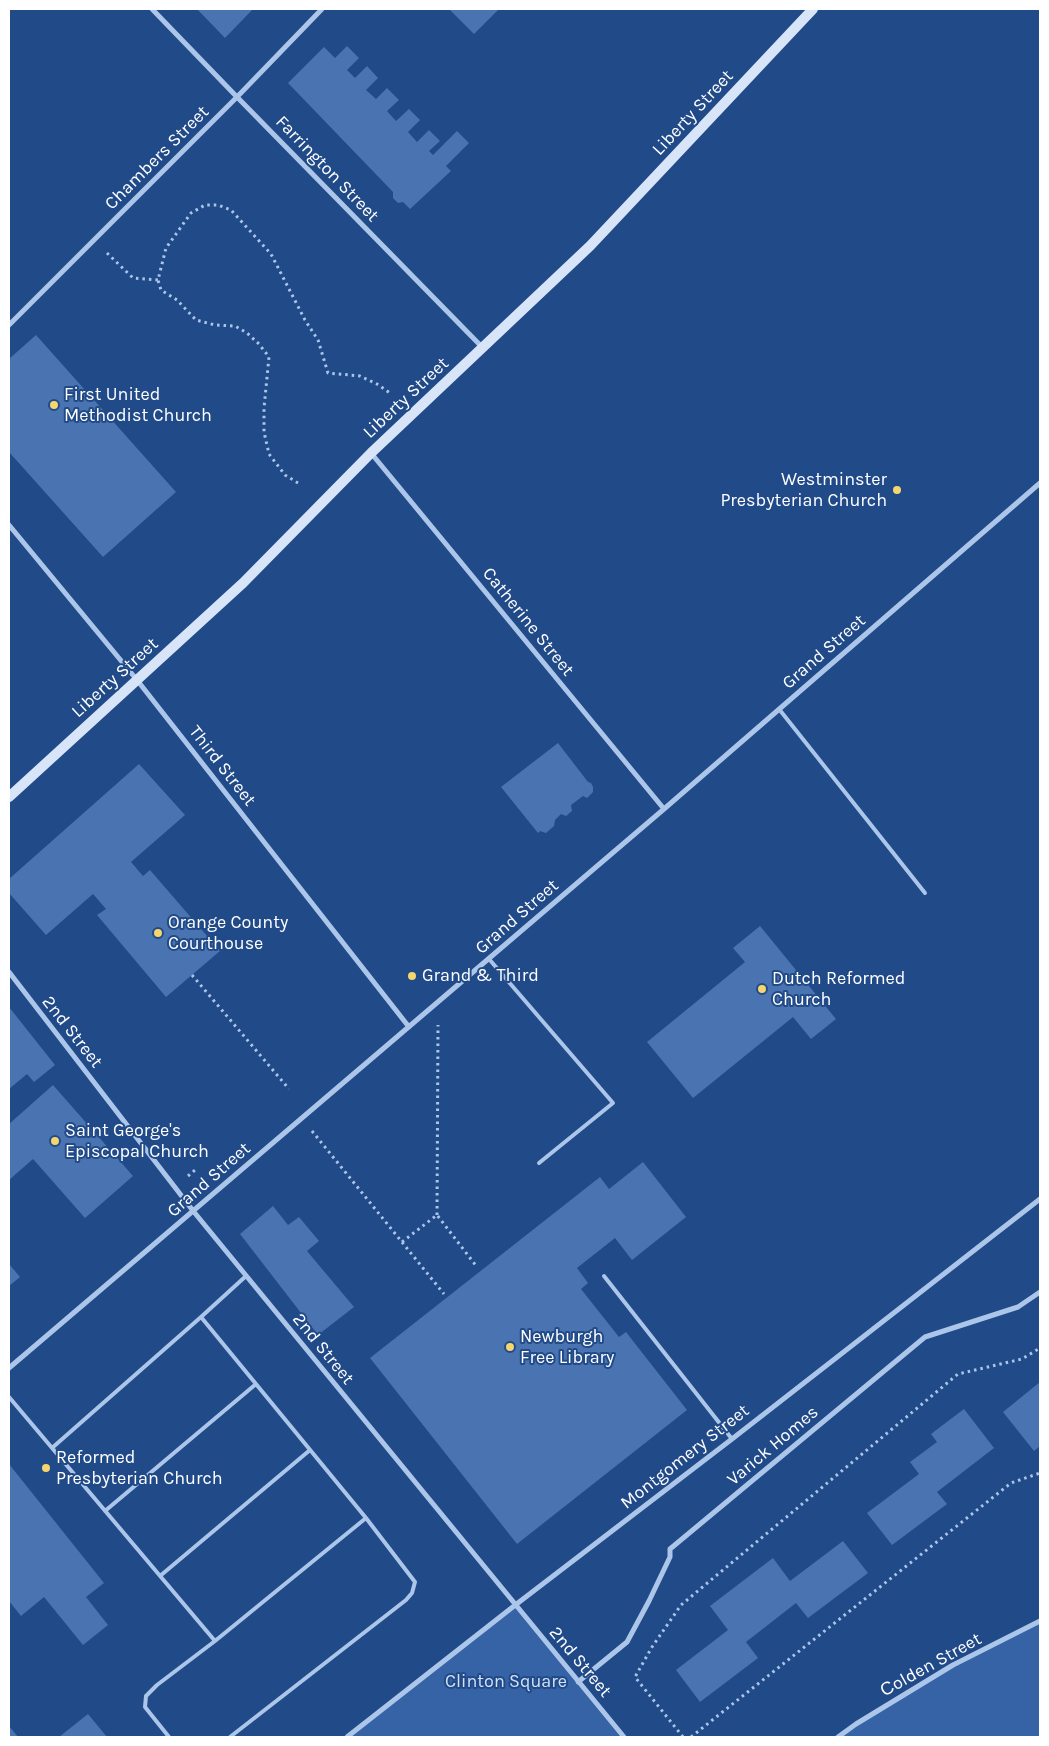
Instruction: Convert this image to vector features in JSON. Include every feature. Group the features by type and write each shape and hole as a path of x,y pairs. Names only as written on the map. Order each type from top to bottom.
{"street":[{"name":"Farrington Street","path":"152,9 483,348"},
{"name":"Chambers Street","path":"9,326 322,9"},
{"name":"Liberty Street","path":"9,797 242,583 371,453 590,246 813,9"},
{"name":"Catherine Street","path":"371,453 664,809"},
{"name":"Grand Street","path":"10,1366 194,1212 438,1003 1040,483"},
{"name":"Third Street","path":"9,525 137,680 409,1027"},
{"name":"2nd Street","path":"9,972 194,1212 514,1606 624,1737"},
{"name":"Montgomery Street","path":"348,1737 514,1606 1040,1199"},
{"name":"Varick Homes","path":"578,1682 627,1642 670,1557 670,1549 925,1337 1018,1307 1040,1292"},
{"name":"Сolden Street","path":"838,1737 953,1665 1040,1621"}],"lane":[{"path":"779,709 925,893"},
{"path":"489,959 613,1103 539,1163"},
{"path":"52,1448 246,1276"},
{"path":"604,1276 732,1439"},
{"path":"201,1317 366,1518 415,1582 412,1593 406,1600 230,1737"},
{"path":"105,1511 256,1384"},
{"path":"9,1397 215,1641"},
{"path":"160,1576 310,1450"},
{"path":"169,1737 145,1707 146,1696 157,1685 215,1641 366,1518"}],"path":[{"path":"298,483 285,474 270,454 264,432 264,408 269,358 259,344 247,333 235,326 215,325 196,320 177,300 162,290 158,280 166,248 191,213 205,205 218,205 231,210 271,254 305,320 318,340 328,373 360,376 390,393"},
{"path":"94,240 134,278 158,280"},
{"path":"192,975 289,1089"},
{"path":"438,1003 437,1215 477,1268"},
{"path":"302,1119 444,1294"},
{"path":"402,1242 437,1215"},
{"path":"683,1737 635,1677 652,1647 682,1605 958,1374 1022,1359 1040,1348"},
{"path":"691,1737 1011,1483 1040,1472"}],"green space":[{"name":"Clinton Square","path":"514,1606 624,1737 344,1737"},
{"path":"1040,1621 1040,1737 838,1737 953,1665"}],"building":[{"path":"197,9 253,9 225,38"},
{"path":"449,9 499,9 474,34"},
{"path":"347,46 359,58 347,70 355,78 367,66 378,78 366,90 376,99 387,88 399,100 387,111 396,121 409,109 420,120 408,132 417,142 429,130 440,141 429,151 433,155 457,131 469,143 446,166 451,171 410,209 403,202 398,203 393,198 393,192 288,83 324,47 335,58"},
{"name":"First United Methodist Church","path":"36,335 176,492 103,557 9,452 9,359"},
{"path":"558,743 588,782 591,783 593,792 587,798 583,796 571,805 572,811 566,816 561,814 555,820 554,826 546,833 540,831 538,833 501,787"},
{"path":"139,764 185,815 131,862 143,876 150,870 220,951 166,997 97,915 106,909 93,894 46,935 9,893 9,879"},
{"name":"Dutch Reformed Church","path":"760,926 836,1019 811,1039 793,1017 693,1098 647,1042 745,962 733,948"},
{"path":"9,1007 55,1065 34,1082 27,1074 9,1089"},
{"name":"Saint George's Episcopal Church","path":"53,1085 133,1176 85,1218 33,1159 9,1180 9,1124"},
{"name":"Newburgh Free Library","path":"643,1162 686,1217 632,1260 615,1238 577,1268 588,1283 581,1289 619,1337 626,1332 687,1410 517,1544 370,1358 600,1177 609,1189"},
{"path":"273,1206 288,1225 299,1217 319,1241 307,1251 354,1307 318,1335 240,1234"},
{"path":"9,1264 20,1277 9,1286"},
{"path":"1040,1382 1040,1446 1034,1451 1003,1412"},
{"path":"964,1409 994,1448 937,1492 947,1504 892,1545 867,1513 919,1474 910,1462 937,1442 931,1434"},
{"path":"9,1464 104,1583 86,1597 108,1625 83,1645 44,1597 21,1616 9,1601"},
{"path":"843,1541 868,1573 808,1618 796,1603 746,1642 758,1658 700,1702 676,1670 728,1630 710,1606 773,1558 790,1581"},
{"path":"88,1714 107,1737 59,1737"},
{"path":"9,1726 18,1737 9,1737"}],"place":[{"name":"First United Methodist Church","path":"54,405"},
{"name":"Westminster Presbyterian Church","path":"897,490"},
{"name":"Orange County Courthouse","path":"158,933"},
{"name":"Grand & Third","path":"412,976"},
{"name":"Dutch Reformed Church","path":"762,989"},
{"name":"Saint George's Episcopal Church","path":"55,1141"},
{"name":"Newburgh Free Library","path":"510,1347"},
{"name":"Reformed Presbyterian Church","path":"46,1468"}]}
